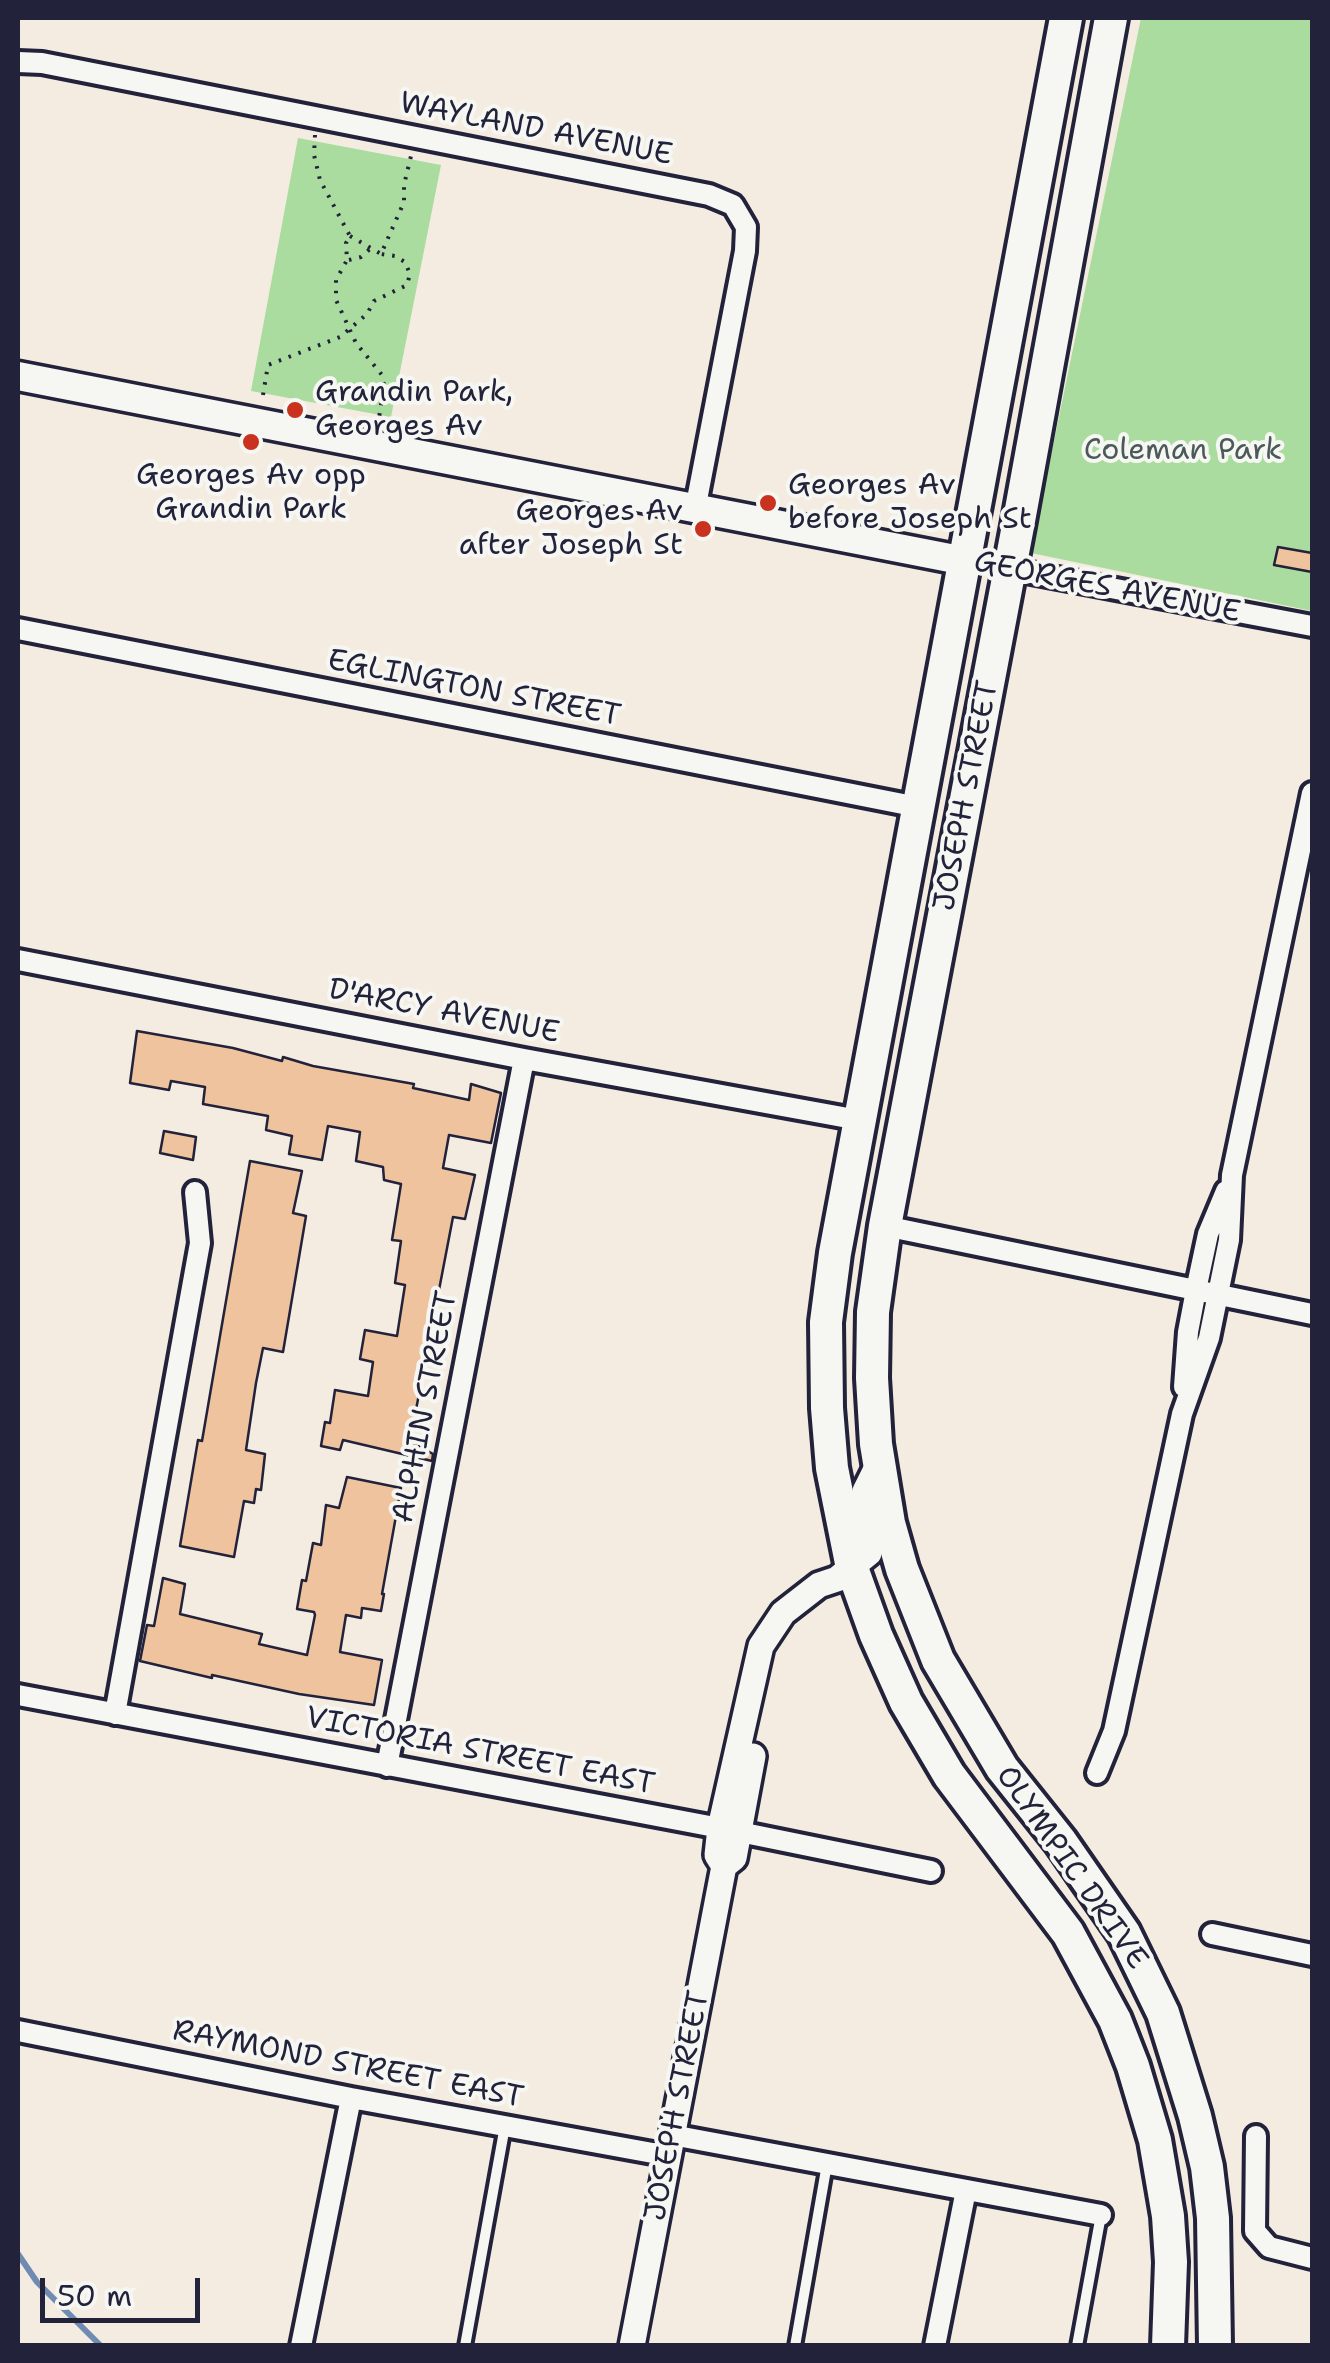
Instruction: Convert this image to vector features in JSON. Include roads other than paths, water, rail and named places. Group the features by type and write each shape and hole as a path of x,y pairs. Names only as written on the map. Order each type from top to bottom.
{"highway":[{"name":"JOSEPH STREET","path":"844,1574 832,1468 825,1340 834,1253 1066,18"},
{"name":"JOSEPH STREET","path":"878,1465 872,1378 873,1312 885,1226 1111,18"},
{"name":"GEORGES AVENUE","path":"965,561 1010,569"},
{"name":"OLYMPIC DRIVE","path":"878,1465 895,1547 938,1660 1002,1768 1124,1934 1163,2013 1207,2167 1215,2254 1215,2346"},
{"name":"OLYMPIC DRIVE","path":"844,1574 933,1751 1052,1908 1115,2020 1148,2116 1164,2190 1171,2262 1168,2346"}],"main road":[{"name":"GEORGES AVENUE","path":"18,376 965,561"}],"street":[{"name":"WAYLAND AVENUE","path":"18,62 42,62 415,136 709,195 734,205 746,228 746,251 695,510"},
{"name":"GEORGES AVENUE","path":"1010,569 1312,626"},
{"name":"EGLINGTON STREET","path":"18,629 918,807"},
{"path":"1096,1773 1114,1731 1182,1414 1209,1338 1229,1240 1232,1175 1312,793"},
{"name":"D'ARCY AVENUE","path":"18,960 859,1120"},
{"name":"ALPHIN STREET","path":"387,1766 524,1059"},
{"path":"1182,1414 1188,1332 1196,1290 1208,1234 1232,1175"},
{"path":"115,1714 200,1243 195,1192"},
{"path":"885,1226 1312,1314"},
{"name":"JOSEPH STREET","path":"632,2346 724,1866 717,1854 730,1830 767,1634 800,1599 844,1574 868,1553 865,1491 878,1465"},
{"name":"VICTORIA STREET EAST","path":"18,1695 931,1871"},
{"path":"1212,1934 1312,1954"},
{"name":"RAYMOND STREET EAST","path":"18,2030 505,2126 828,2163 1101,2216"},
{"path":"301,2346 350,2098"},
{"path":"1256,2136 1254,2231 1269,2247 1312,2258"},
{"path":"935,2346 966,2190"}],"lane":[{"path":"464,2346 505,2126"},
{"path":"795,2346 828,2163"},
{"path":"1077,2346 1101,2216"}],"waterway":[{"path":"18,2254 37,2282 101,2346"}],"place":[{"name":"Grandin Park, Georges Av","path":"295,410"},
{"name":"Georges Av opp Grandin Park","path":"251,442"},
{"name":"Georges Av before Joseph St","path":"768,503"},
{"name":"Georges Av after Joseph St","path":"703,529"}],"park label":[{"name":"Coleman Park","path":"1183,451"}]}
